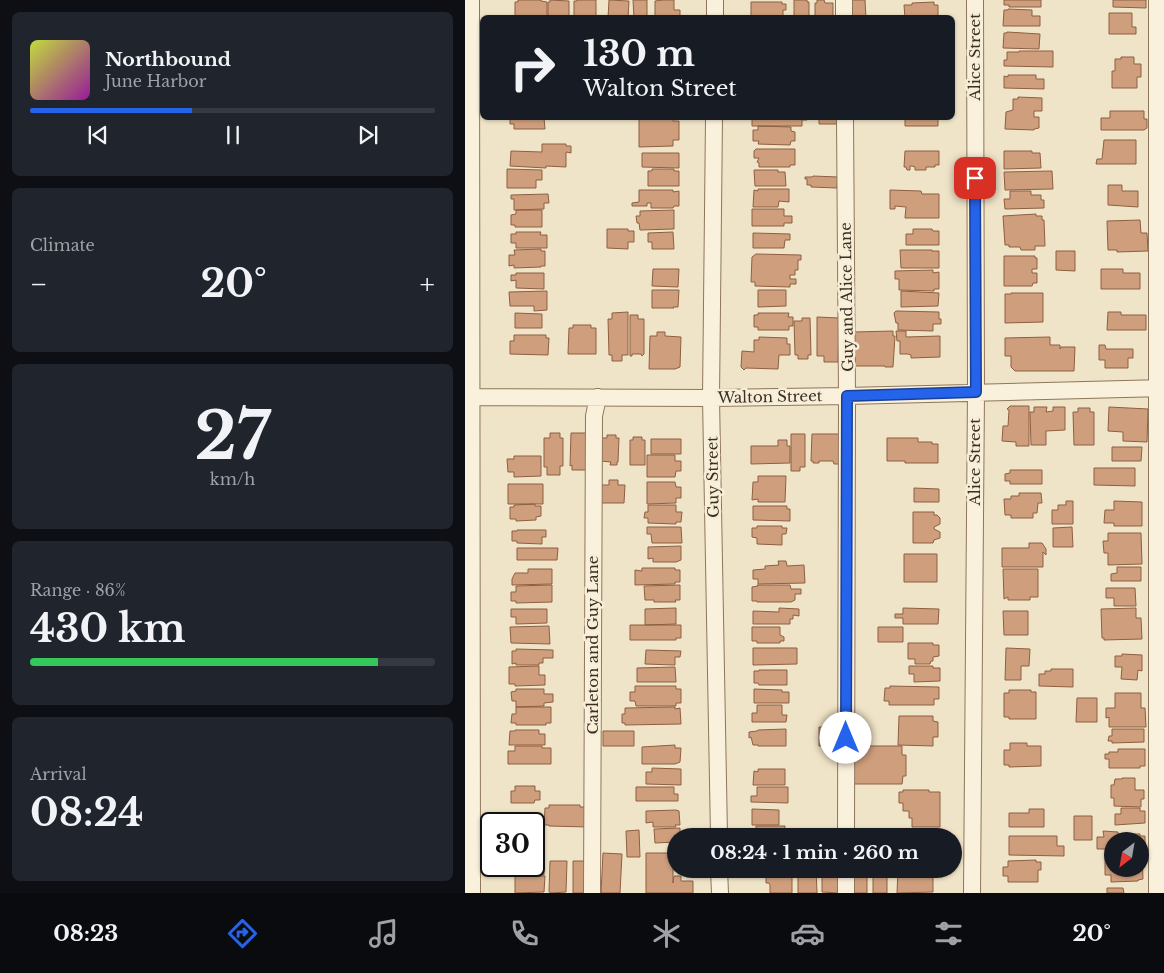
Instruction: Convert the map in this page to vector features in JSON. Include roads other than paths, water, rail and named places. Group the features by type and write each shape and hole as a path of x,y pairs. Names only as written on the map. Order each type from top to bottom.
{"street":[{"path":"471,0 468,396 472,893"},
{"path":"715,0 715,15"},
{"path":"844,0 844,15"},
{"name":"Alice Street","path":"972,893 976,392 975,0"},
{"path":"1157,0 1161,388 1157,893"},
{"name":"Guy Street","path":"714,120 711,398 719,828"},
{"name":"Guy and Alice Lane","path":"845,120 847,396 846,828"},
{"name":"Walton Street","path":"468,396 711,398 1161,388"},
{"name":"Carleton and Guy Lane","path":"592,893 594,416 598,397"},
{"path":"719,878 720,893"},
{"path":"846,878 846,893"}]}
